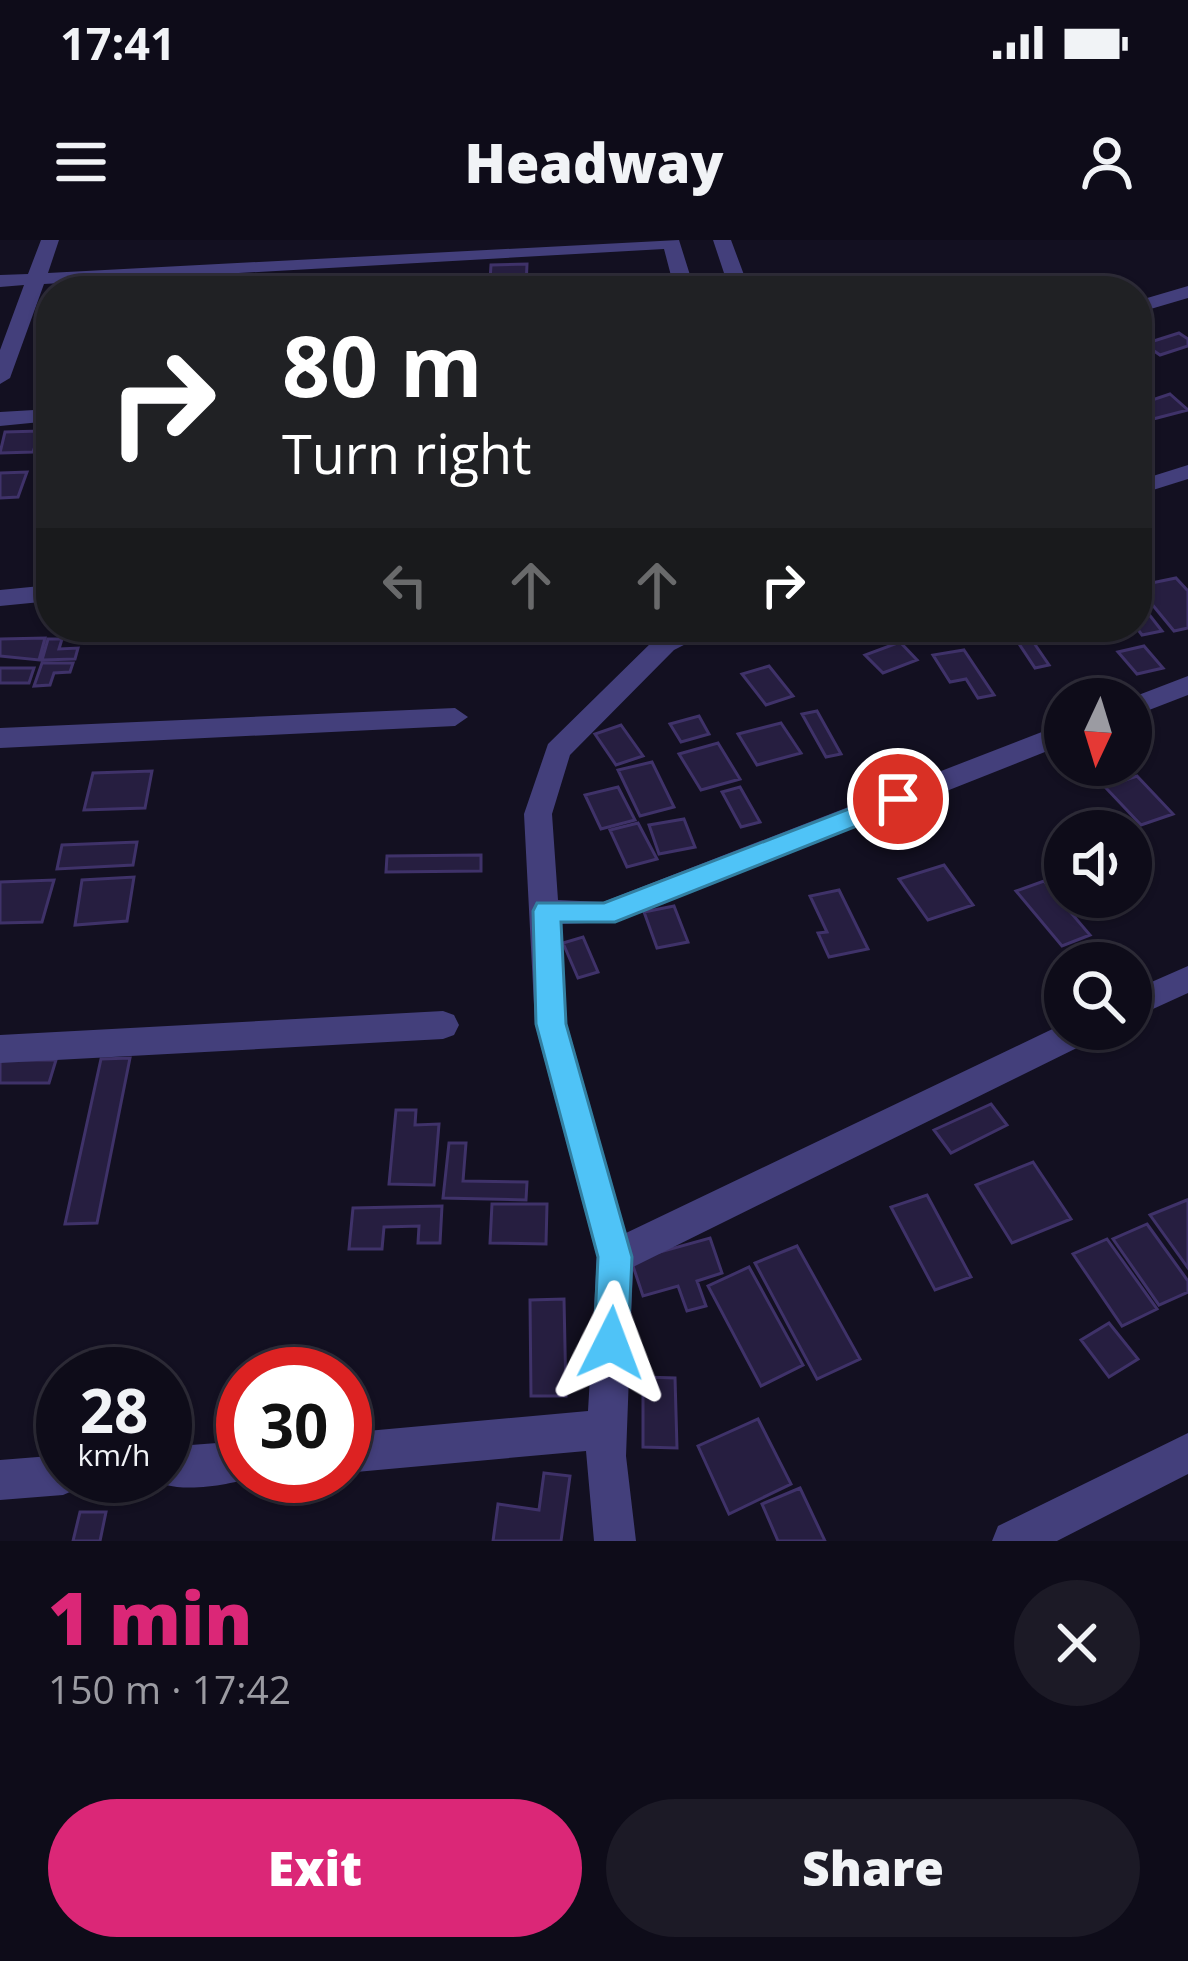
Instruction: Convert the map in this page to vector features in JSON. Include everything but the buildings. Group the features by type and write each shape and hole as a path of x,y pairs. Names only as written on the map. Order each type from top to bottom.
{"street":[{"path":"36,276 50,240"},
{"path":"88,276 696,240"},
{"path":"722,240 735,276"},
{"path":"672,243 681,276"},
{"path":"0,281 35,279 0,378"},
{"path":"1152,303 1188,292"},
{"path":"0,418 36,416"},
{"path":"1152,483 1188,472"},
{"path":"0,598 36,594"},
{"path":"615,1541 607,1429 615,1257 551,1024 538,814 559,751 668,642"},
{"path":"1152,700 1188,685"},
{"path":"0,738 455,717"},
{"path":"547,911 605,914 1044,742"},
{"path":"1152,996 1188,979"},
{"path":"0,1049 443,1024"},
{"path":"615,1257 1044,1048"},
{"path":"372,1451 607,1429"},
{"path":"1013,1541 1188,1453"},
{"path":"0,1480 36,1477"}],"route":[{"path":"611,1343 615,1257 551,1024 547,911 605,914 898,799"}]}
